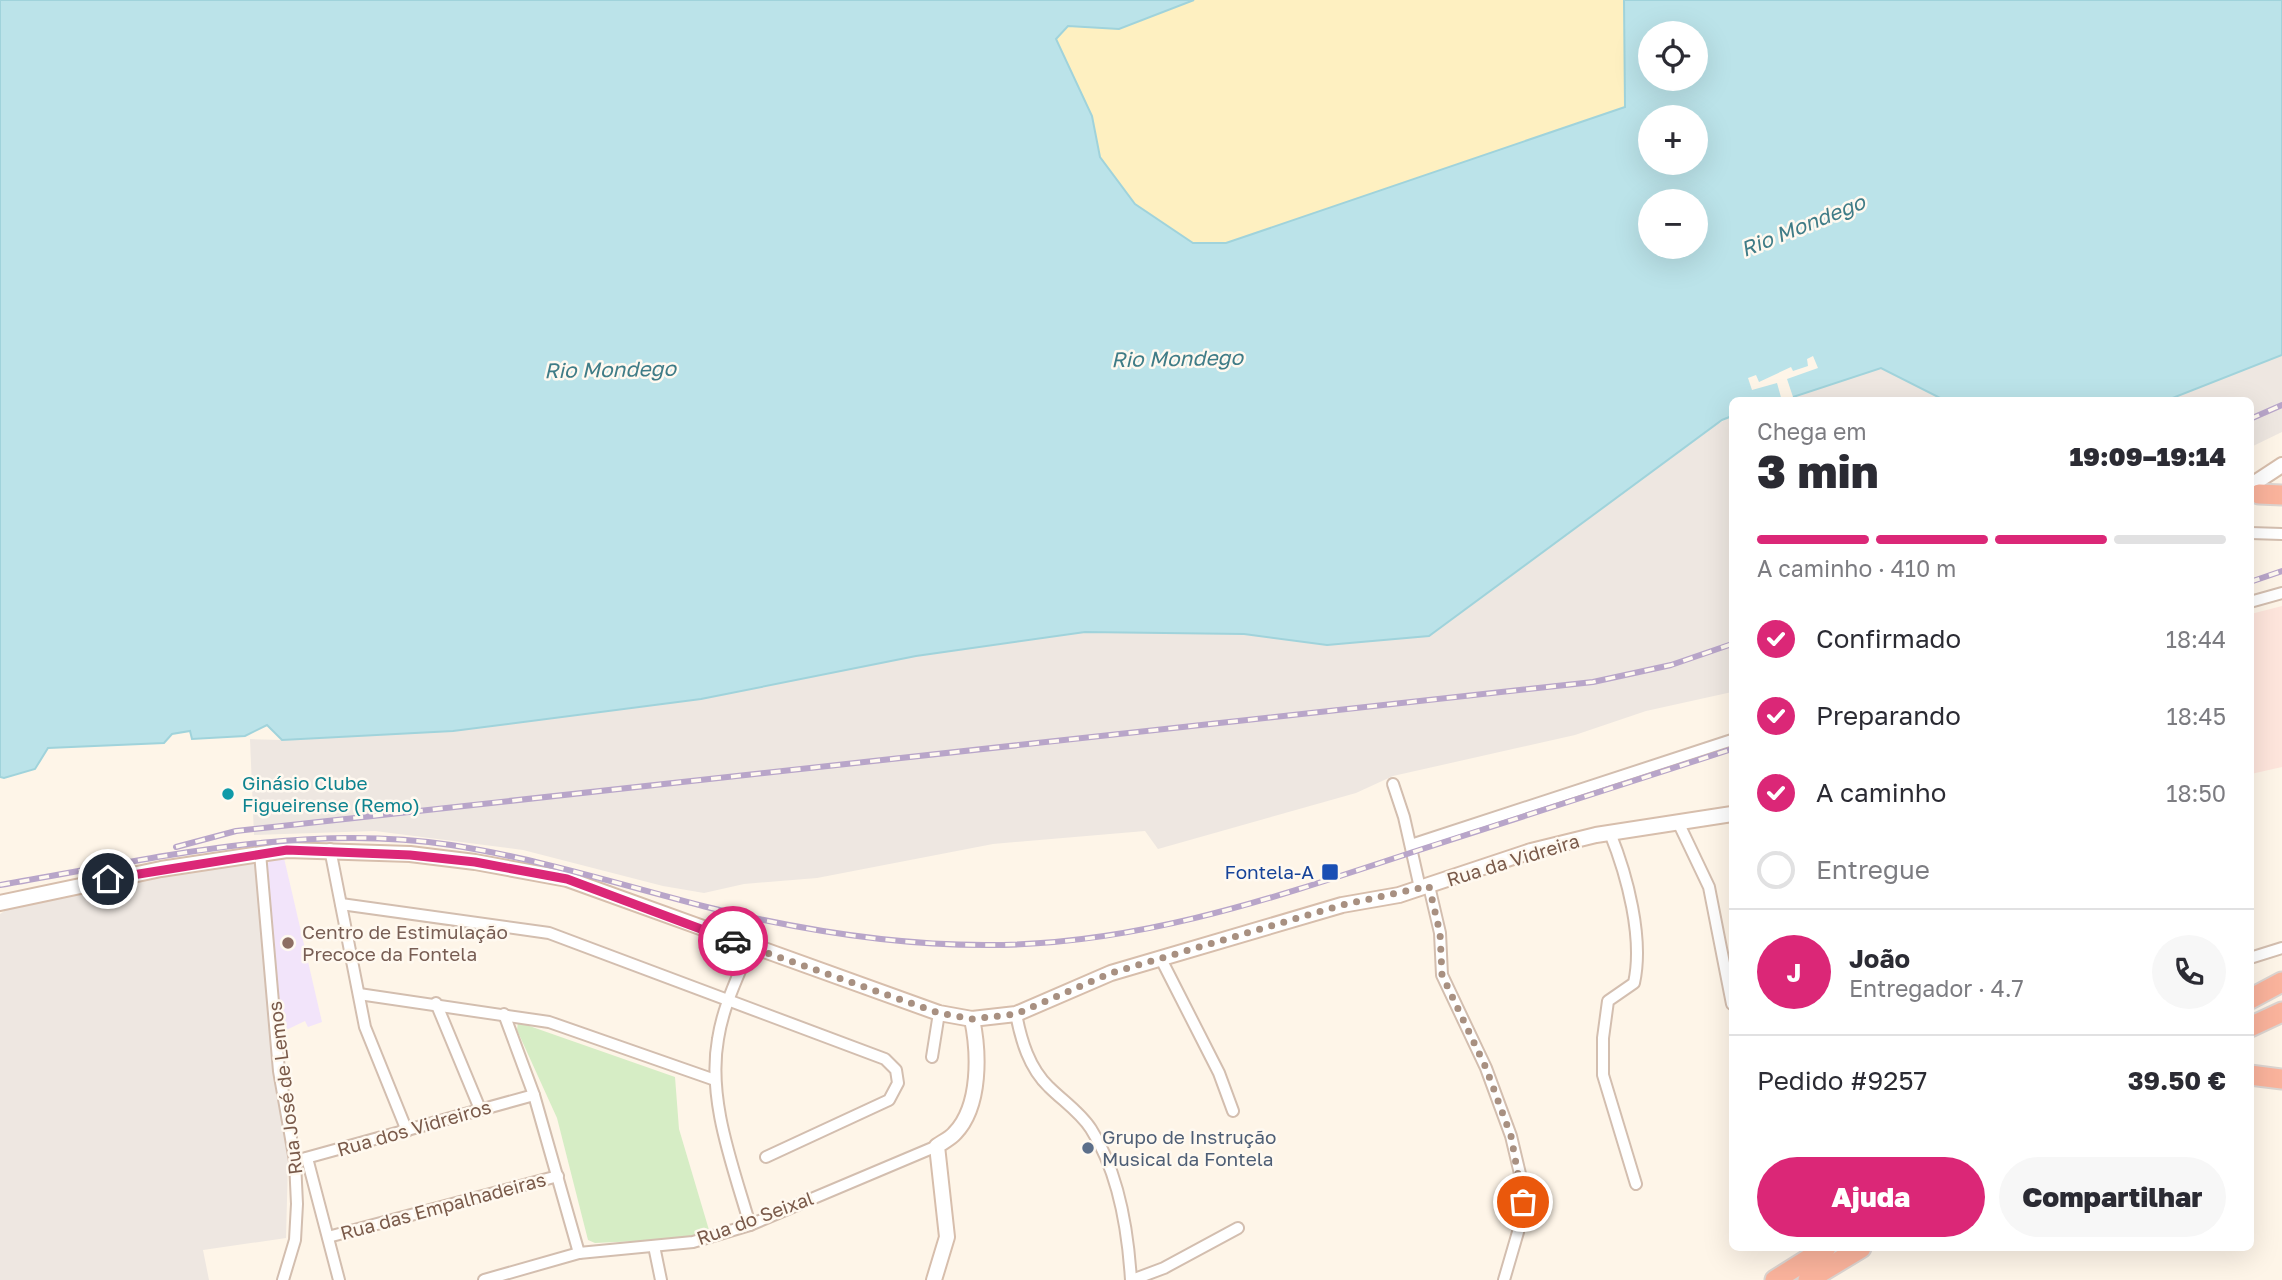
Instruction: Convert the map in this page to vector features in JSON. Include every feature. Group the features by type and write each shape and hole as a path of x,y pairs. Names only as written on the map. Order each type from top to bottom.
{"highway":[{"path":"2254,492 2282,495"},
{"path":"2254,997 2282,982"},
{"path":"2254,1005 2282,994"},
{"path":"2254,1025 2282,1012"},
{"path":"2254,1076 2282,1079"},
{"path":"1775,1280 1821,1251"},
{"path":"1808,1280 1856,1251"}],"street":[{"path":"2254,491 2282,465"},
{"path":"2254,492 2282,487"},
{"path":"2254,533 2282,534"},
{"path":"2254,601 2282,593"},
{"path":"1410,845 1729,741"},
{"path":"1393,784 1410,845 1440,933 1442,975 1486,1068 1511,1136 1521,1178 1523,1202 1504,1280"},
{"name":"Rua da Vidreira","path":"0,902 161,869 260,853 330,849 475,862 567,879 939,1013 972,1019 1016,1014 1111,973 1342,905 1424,887 1531,851 1610,833 1729,814"},
{"path":"1678,822 1709,887 1729,989"},
{"path":"1610,833 1625,870 1639,962 1634,983 1608,1001 1603,1038 1603,1074 1636,1184"},
{"path":"330,849 365,1027 407,1131"},
{"name":"Rua José de Lemos","path":"260,853 279,1071 295,1161 296,1240 282,1280"},
{"path":"341,904 549,933 885,1059 898,1075 895,1093 885,1103 766,1157"},
{"path":"750,947 727,1001 718,1040 715,1080 726,1142 750,1225"},
{"path":"2254,957 2282,948"},
{"path":"1161,959 1219,1073 1233,1111"},
{"path":"359,994 436,1003 549,1022 715,1080"},
{"path":"436,1003 480,1109"},
{"path":"932,1057 939,1013"},
{"path":"503,1014 534,1096 579,1253"},
{"path":"1016,1014 1023,1046 1047,1086 1066,1101 1097,1140 1111,1174 1126,1236 1132,1280 1164,1268 1238,1228"},
{"path":"934,1280 947,1237 937,1146 956,1132 972,1103 977,1052 972,1019"},
{"name":"Rua dos Vidreiros","path":"295,1161 534,1096"},
{"name":"Rua do Seixal","path":"484,1280 579,1253 693,1242 750,1225 937,1146"},
{"path":"307,1157 339,1280"},
{"name":"Rua das Empalhadeiras","path":"328,1237 558,1175"},
{"path":"654,1246 661,1280"}],"shaded area":[{"path":"2282,355 2282,432 2254,446 2254,397 2175,397"},
{"path":"1881,368 1938,397 1793,397"},
{"path":"1729,418 1729,693 1646,711 1575,735 1393,776 1356,793 1158,849 1145,831 993,844 817,878 744,884 704,893 663,886 523,850 375,831 254,835 250,739 282,740 453,731 701,699 916,656 1085,632 1244,634 1327,645"},
{"path":"2282,606 2282,767 2254,773 2254,613"},
{"name":"Centro de Estimulação Precoce da Fontela","path":"284,858 322,1022 308,1027 305,1021 280,1033 266,865 271,860"},
{"path":"255,860 288,1161 286,1238 203,1250 209,1280 0,1280 0,914 18,902"}],"green space":[{"path":"518,1022 675,1077 679,1129 709,1230 682,1239 595,1243 588,1240 557,1118 517,1030"}],"sand":[{"path":"1194,0 1624,0 1625,107 1225,243 1193,243 1135,204 1100,157 1092,116 1056,38 1068,26 1119,29"}],"water":[{"name":"Rio Mondego","path":"0,0 1194,0 1119,29 1068,26 1056,39 1092,116 1100,157 1135,204 1193,243 1226,243 1625,107 1624,0 2282,0 2282,355 2175,397 1938,397 1881,368 1793,397 1729,397 1729,417 1429,636 1327,645 1244,634 1085,632 916,656 701,699 453,731 282,740 267,725 245,736 192,739 190,731 172,734 164,743 48,748 35,769 0,777"}],"pier":[{"path":"1813,356 1818,368 1787,379 1793,397 1781,397 1777,383 1752,390 1748,378 1756,375 1759,382 1791,367 1793,371 1808,366 1807,359"}],"railway":[{"path":"2254,417 2282,405"},
{"path":"2254,581 2282,571"},
{"path":"176,847 236,831 1593,682 1671,665 1729,645"},
{"path":"0,885 225,847 338,838 395,839 451,845 517,858 711,908 813,929 916,942 985,945 1040,943 1094,938 1148,928 1253,903 1729,750"}],"way so far":[{"path":"733,941 939,1013 972,1019 994,1018 1016,1014 1111,973 1342,905 1399,895 1429,886 1440,933 1442,975 1486,1068 1511,1136 1521,1178 1523,1202"}],"place":[{"name":"Ginásio Clube Figueirense (Remo)","path":"228,794"},
{"name":"Fontela-A","path":"1330,872"},
{"name":"Centro de Estimulação Precoce da Fontela","path":"288,943"},
{"name":"Grupo de Instrução Musical da Fontela","path":"1088,1148"}],"route":[{"path":"108,879 287,850 330,849 410,855 475,862 567,879 733,941"}]}
